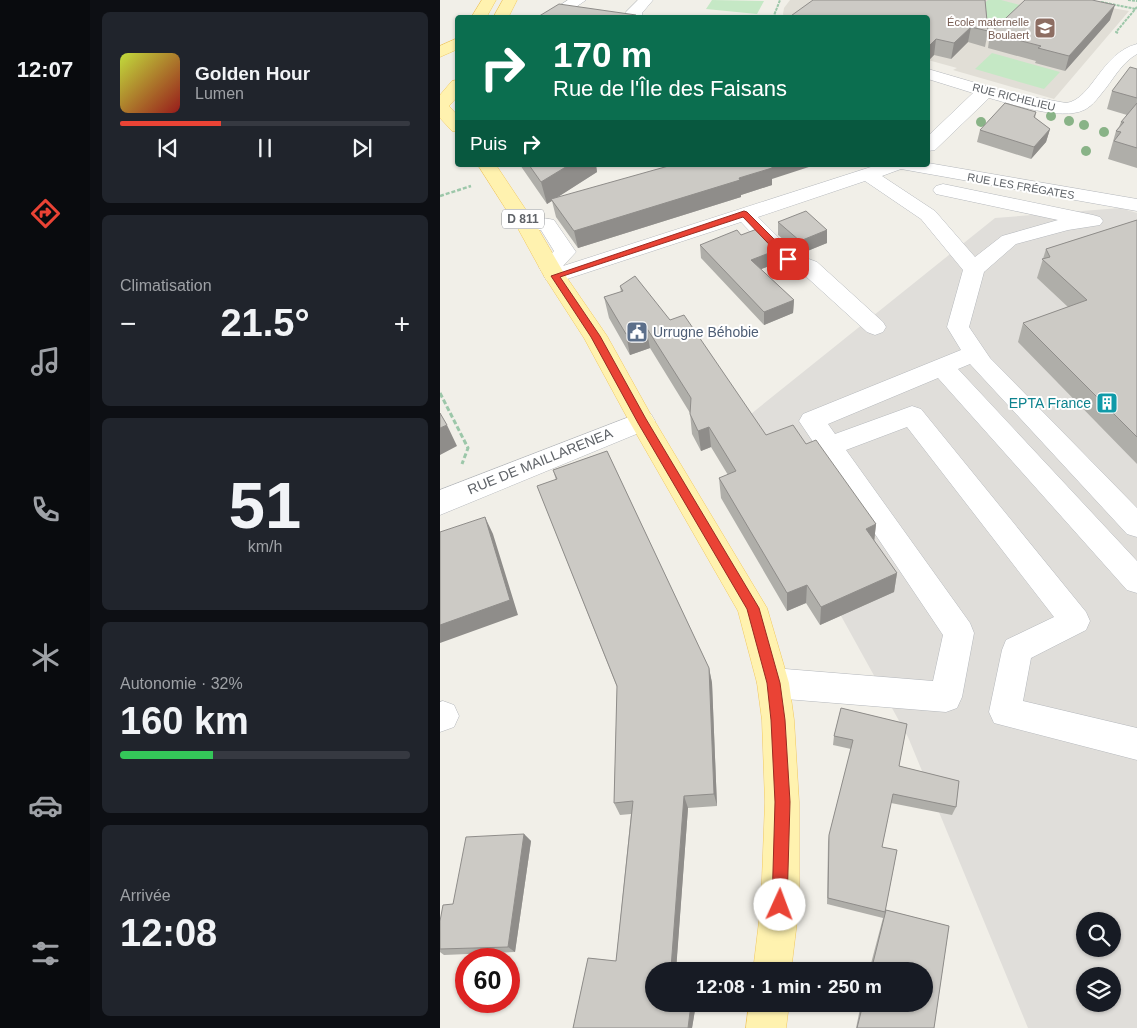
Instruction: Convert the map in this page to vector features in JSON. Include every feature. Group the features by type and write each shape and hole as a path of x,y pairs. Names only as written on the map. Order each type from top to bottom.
{"main road":[{"path":"480,15 489,0"},
{"path":"502,15 510,0"},
{"path":"440,52 455,44"},
{"path":"440,52 455,52"},
{"path":"440,84 455,82"},
{"path":"455,88 440,106 455,124"},
{"name":"D 811","path":"488,167 526,225"},
{"path":"552,271 595,336 642,421 752,608 773,683 778,720 782,802 780,905 773,962"},
{"path":"766,1028 768,1012"}],"street":[{"path":"553,15 579,0"},
{"path":"634,15 634,12 646,0"},
{"name":"RUE RICHELIEU","path":"930,75 986,91 1064,109 1078,106 1095,91 1125,54 1137,49"},
{"path":"930,144 986,91"},
{"path":"552,271 744,214 890,167"},
{"name":"RUE LES FRÉGATES","path":"918,167 1137,205"},
{"path":"867,174 1093,221"},
{"path":"867,174 928,215 974,269"},
{"path":"744,214 788,259 809,267 875,327"},
{"path":"1137,223 1114,218 1066,224 1009,240 974,269 958,327 982,364 1137,526"},
{"path":"526,225 547,224 565,252 552,271"},
{"path":"773,683 946,697 959,633 812,421 975,353"},
{"path":"942,367 1137,581"},
{"path":"830,446 912,415 1076,621 1017,650 1005,712 1137,744"},
{"name":"RUE DE MAILLARENEA","path":"443,502 642,421"}],"path":[{"path":"774,15 780,0"},
{"path":"1128,0 1137,2"},
{"path":"1099,2 1137,10"},
{"path":"440,196 476,185"},
{"path":"440,393 468,448 443,502"}],"shaded area":[{"path":"790,0 1067,0 1129,11 1054,99 953,70 957,68 930,61 930,15 784,15 784,8"},
{"path":"1120,208 1137,213 1137,1028 1028,1028 908,737 736,426 995,218"}],"green space":[{"path":"712,0 764,1 757,14 706,9"},
{"path":"988,0 1001,0 1020,5 1001,24 970,17"},
{"path":"992,53 1060,72 1044,89 975,69"}],"building":[{"path":"813,0 985,0 988,31 971,27 954,43 936,39 930,45 930,15 792,15"},
{"path":"1025,0 1092,0 1115,5 1069,56 1038,48 1041,46 990,33"},
{"path":"559,4 636,15 541,15"},
{"path":"1130,67 1137,69 1137,98 1112,91"},
{"path":"1005,103 1036,112 1034,117 1050,129 1034,147 980,130"},
{"path":"1137,103 1137,148 1114,141 1121,132 1116,131 1124,122 1121,122"},
{"path":"530,167 566,167 541,182"},
{"path":"665,167 772,167 739,178 740,180 574,231 551,199"},
{"path":"806,211 827,230 800,241 778,222"},
{"name":"EPTA France","path":"1137,220 1137,437 1023,323 1087,300 1042,259 1050,257 1046,249"},
{"path":"757,229 777,250 751,260 794,300 764,312 700,245 737,230 741,235"},
{"path":"635,276 670,320 684,315 766,435 793,425 806,444 816,440 876,524 866,529 897,573 821,607 807,585 787,593 719,478 736,471 709,427 698,431 690,414 691,398 646,327 626,334 604,297 623,291 620,286"},
{"path":"440,413 447,425 440,428"},
{"path":"607,451 709,668 714,794 684,796 671,962 645,962 645,1012 690,1012 688,1028 573,1028 588,958 616,961 633,801 614,803 617,686 537,486 557,479 553,470"},
{"path":"485,517 510,600 440,625 440,532"},
{"path":"841,708 907,724 899,766 959,781 956,807 893,794 882,847 897,850 885,912 828,898 829,835 853,740 834,736"},
{"path":"524,834 508,947 440,949 440,921 443,905 453,904 466,837"},
{"path":"886,910 949,926 934,1028 857,1028 861,1012 933,1012 933,962 873,962"}],"place":[{"name":"École maternelle Boulaert","path":"1045,28"},
{"name":"Urrugne Béhobie","path":"637,332"},
{"name":"EPTA France","path":"1107,403"}],"route":[{"path":"780,905 782,802 778,720 773,683 752,608 642,421 595,336 555,276 744,214 788,259"}]}
